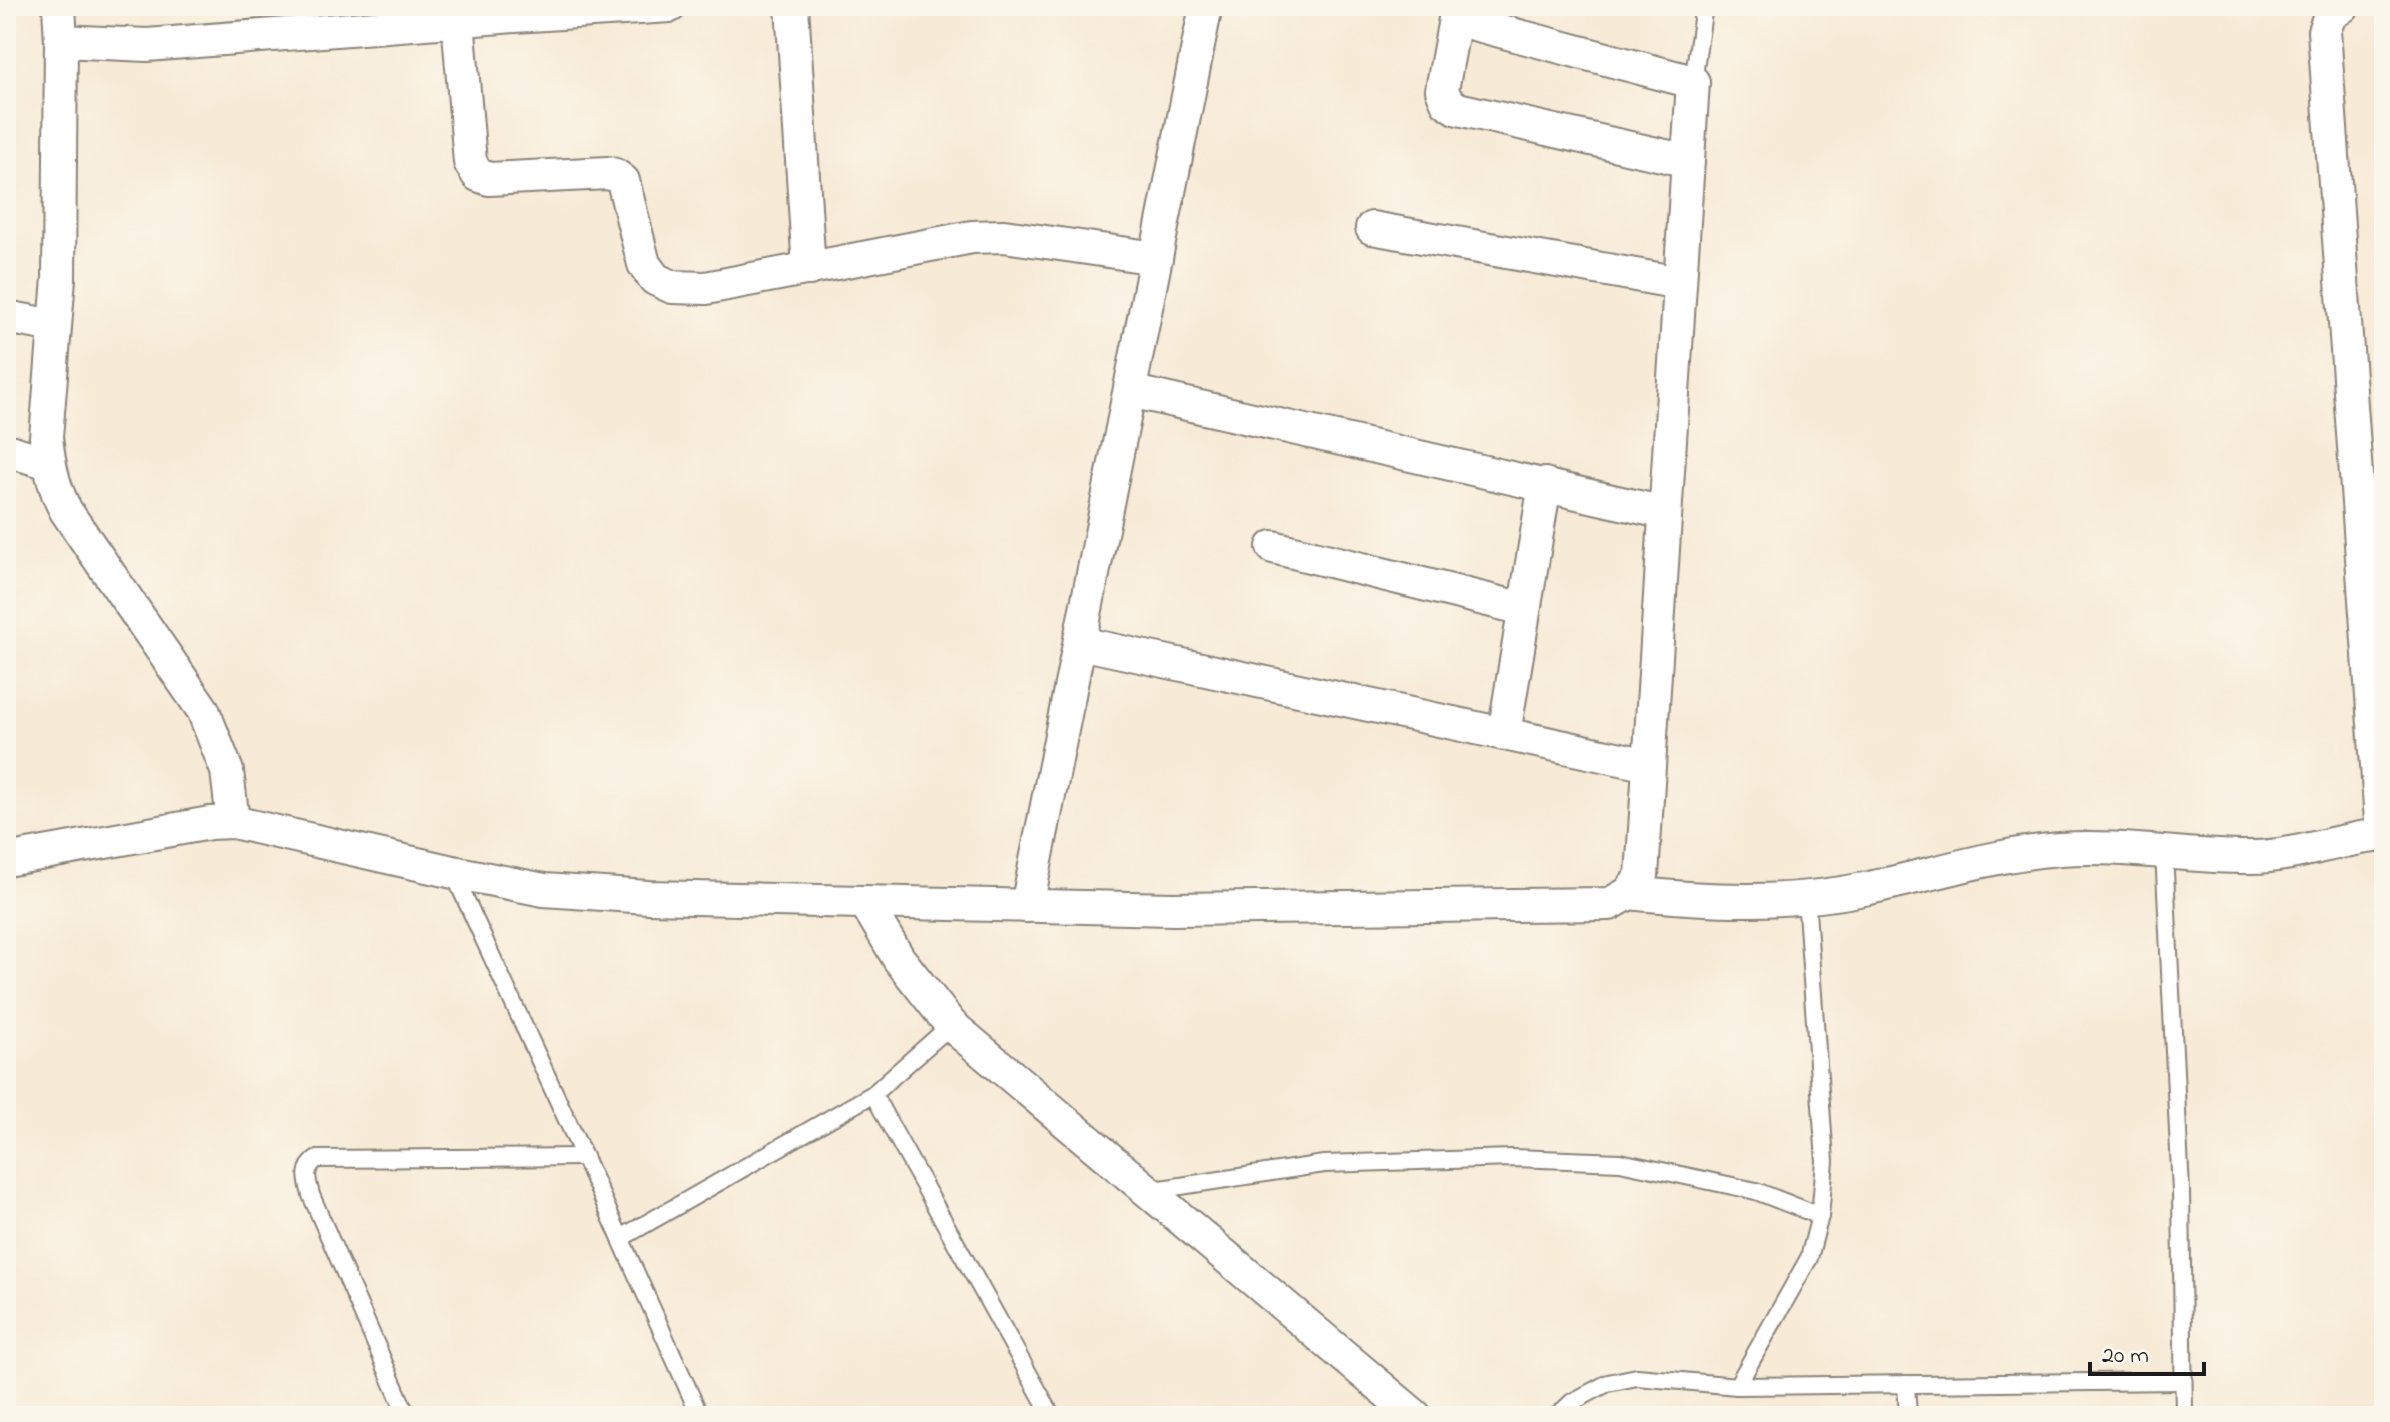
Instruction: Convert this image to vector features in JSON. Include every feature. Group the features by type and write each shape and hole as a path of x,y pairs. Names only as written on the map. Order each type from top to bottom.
{"street":[{"path":"59,6 59,278 46,437 49,463 55,491 66,511 203,710 227,771 233,822"},
{"path":"792,6 809,269"},
{"path":"1027,906 1206,6"},
{"path":"1629,893 1729,901 1806,897 1861,890 2006,856 2060,849 2115,849 2256,858 2356,837 2383,835 2324,31 2330,15 2343,6"},
{"path":"61,41 147,45 372,17 458,20 513,11 657,7"},
{"path":"6,860 210,823 233,822 544,890 648,897 1173,909 1610,904 1629,893 1642,876 1665,513 1688,161 1693,82 1456,13 1442,90 1447,102 1458,109 1688,161"},
{"path":"458,20 470,162 478,175 489,179 615,175 623,181 644,264 655,279 672,287 706,288 972,237 1004,236 1156,258"},
{"path":"1372,228 1680,283"},
{"path":"6,317 55,326"},
{"path":"1130,391 1665,513"},
{"path":"6,450 49,463"},
{"path":"1504,734 1545,484"},
{"path":"1273,547 1524,609"},
{"path":"1080,643 1649,765"},
{"path":"865,902 899,959 951,1025 1415,1416"}],"lane":[{"path":"1693,82 1704,6"},
{"path":"2164,852 2181,1191 2184,1416"},
{"path":"453,872 700,1416"},
{"path":"1737,1386 1809,1258 1820,1216 1825,1161 1806,897"},
{"path":"621,1238 873,1094 951,1025"},
{"path":"873,1094 1052,1416"},
{"path":"407,1416 311,1195 306,1175 309,1164 317,1159 584,1157"},
{"path":"1148,1191 1324,1164 1512,1158 1604,1161 1633,1164 1756,1191 1820,1216"},
{"path":"1557,1416 1572,1402 1608,1383 1637,1377 1737,1386 2183,1381"},
{"path":"1906,1384 1908,1416"}]}
